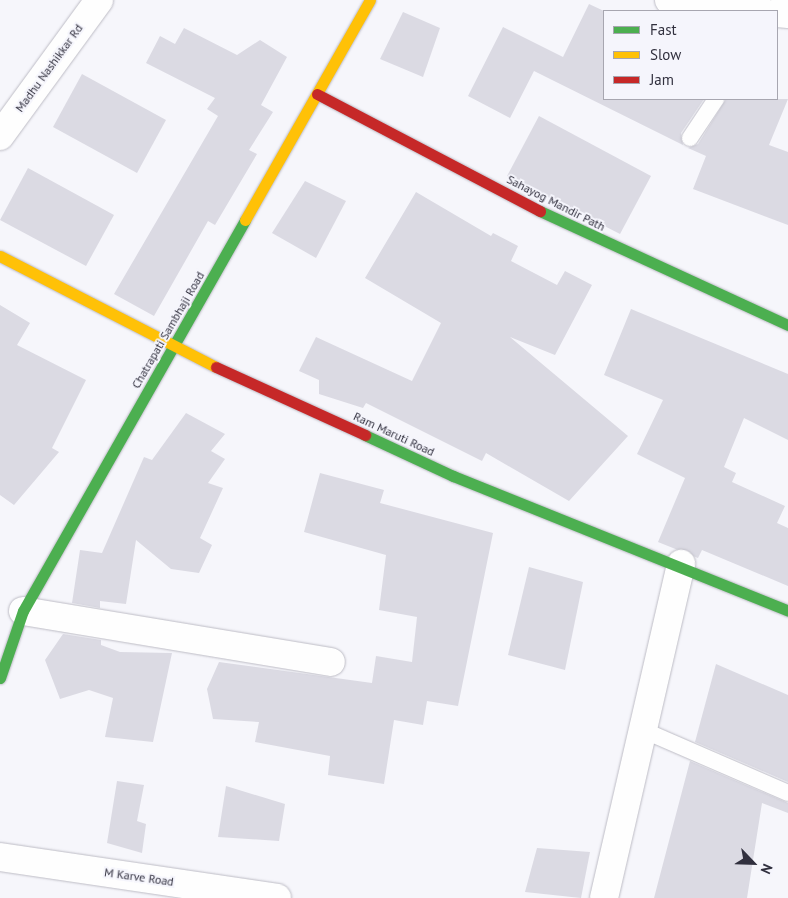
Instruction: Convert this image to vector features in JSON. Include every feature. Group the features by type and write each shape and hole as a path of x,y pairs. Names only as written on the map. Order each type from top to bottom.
{"street":[{"name":"Madhu Nashikkar Rd","path":"0,136 99,0"},
{"name":"Chatrapati Sambhaji Road","path":"0,678 23,611 370,0"},
{"path":"669,0 753,10"},
{"name":"Sahayog Mandir Path","path":"318,94 594,238 788,325"},
{"name":"Ram Maruti Road","path":"0,256 174,347 453,476 681,564 788,611"},
{"path":"604,898 681,564"},
{"path":"23,611 331,662"},
{"name":"M Karve Road","path":"0,857 277,898"}],"lane":[{"path":"690,138 715,100"},
{"path":"643,730 788,793"}],"building":[{"path":"589,4 603,11 603,100 703,100 681,133 683,145 534,71 510,118 468,96 503,27 563,57"},
{"path":"403,12 440,28 423,77 380,59"},
{"path":"184,28 237,55 260,40 287,57 261,105 273,112 249,150 257,154 215,225 208,221 154,316 114,294 218,116 207,109 215,98 146,63 160,36 175,44"},
{"path":"82,74 166,120 137,173 53,127"},
{"path":"788,99 769,145 788,152 788,225 693,189 706,156 688,148 698,144 725,100"},
{"path":"539,116 651,176 620,234 507,176"},
{"path":"28,168 114,215 86,266 0,220"},
{"path":"305,181 346,201 316,258 272,233"},
{"path":"416,192 491,236 493,233 518,246 511,261 557,285 565,271 592,285 555,355 510,337 628,436 569,501 486,453 482,461 366,403 363,408 319,394 319,380 299,371 316,337 412,381 441,323 365,278"},
{"path":"0,305 30,323 17,345 86,380 52,448 59,452 14,505 0,495"},
{"path":"631,309 788,374 788,440 744,418 724,467 736,473 732,482 785,506 777,523 788,528 788,586 702,550 698,558 658,542 685,478 637,454 663,400 604,375"},
{"path":"186,413 225,434 211,451 225,459 208,483 223,488 200,538 212,545 199,573 171,569 136,540 126,604 100,601 100,608 72,603 80,550 102,553 144,457 152,460"},
{"path":"320,473 384,490 380,503 493,533 458,706 427,701 423,725 394,720 384,784 328,775 330,756 255,742 259,722 213,719 207,689 219,662 372,683 376,656 412,662 417,617 379,610 386,555 304,532"},
{"path":"529,567 583,582 565,670 508,655"},
{"path":"63,634 101,640 101,645 120,652 172,653 153,742 105,737 113,698 89,690 60,699 45,660"},
{"path":"716,664 788,695 788,782 695,742"},
{"path":"690,761 788,803 788,813 762,803 747,898 654,898"},
{"path":"117,781 144,785 137,821 146,824 142,853 107,843"},
{"path":"226,786 285,804 279,841 218,837"},
{"path":"537,848 590,852 581,898 525,892"}],"traffic: fast":[{"path":"540,211 788,325"},
{"path":"0,678 23,611 245,220"},
{"path":"365,435 453,476 788,611"}],"traffic: slow":[{"path":"245,220 370,0"},
{"path":"0,256 216,367"}],"traffic: jam":[{"path":"317,94 540,211"},
{"path":"216,367 365,435"}]}
